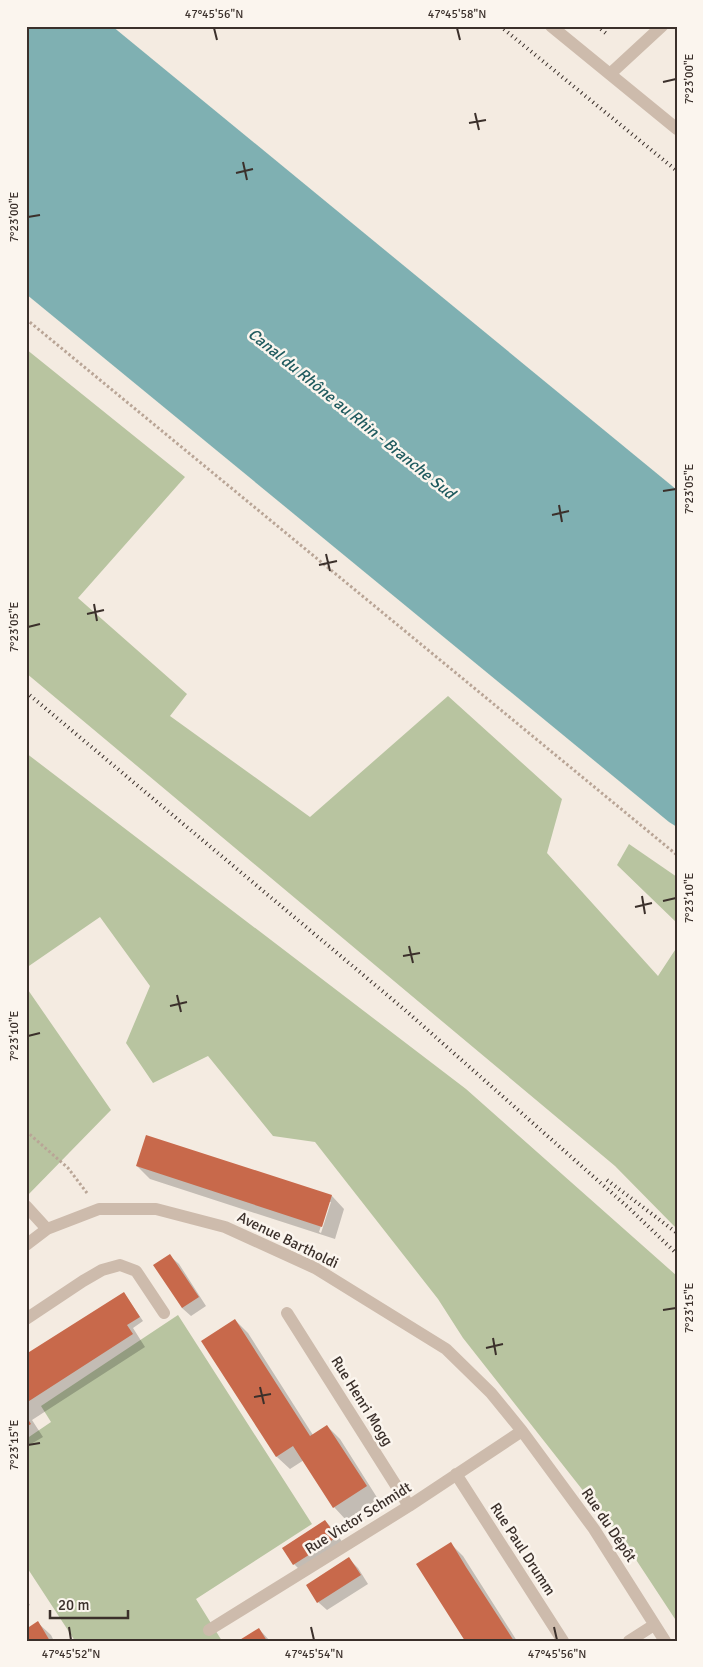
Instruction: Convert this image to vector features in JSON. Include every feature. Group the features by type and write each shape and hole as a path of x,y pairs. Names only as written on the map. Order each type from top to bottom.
{"street":[{"path":"551,26 677,129"},
{"path":"610,74 662,26"},
{"path":"26,1206 46,1228"},
{"name":"Avenue Bartholdi","path":"26,1245 46,1228 99,1209 156,1209 225,1227 315,1268 446,1349 491,1394 522,1431"},
{"path":"27,1318 82,1281 102,1270 120,1266 136,1271 164,1313"},
{"name":"Rue Henri Mogg","path":"287,1313 408,1506"},
{"name":"Rue Victor Schmidt","path":"209,1630 408,1506 522,1431"},
{"name":"Rue du Dépôt","path":"522,1431 594,1529 665,1641"},
{"name":"Rue Paul Drumm","path":"456,1474 563,1641"},
{"path":"629,1641 654,1625"}],"path":[{"path":"26,319 677,856"},
{"path":"26,1131 68,1168 99,1209"}],"green space":[{"path":"26,349 185,477 78,598 187,694 170,716 310,817 448,696 562,799 547,853 658,976 677,947 677,1229 615,1166 26,673"},
{"path":"26,753 466,1089 677,1276 677,1622 629,1549 463,1338 438,1299 315,1142 273,1136 208,1056 153,1083 126,1043 150,986 100,917 26,968"},
{"path":"629,844 677,877 677,923 617,865"},
{"path":"26,987 111,1110 26,1197"},
{"path":"178,1315 312,1524 196,1599 222,1641 75,1641 26,1566 26,1439 51,1422 41,1406"}],"water":[{"name":"Canal du Rhône au Rhin - Branche Sud","path":"26,26 112,26 677,490 677,827 26,294"}],"building":[{"path":"146,1135 332,1195 322,1227 136,1166"},
{"path":"170,1254 199,1297 182,1308 153,1265"},
{"path":"124,1292 140,1317 127,1325 133,1334 26,1403 26,1354"},
{"path":"235,1319 310,1436 327,1425 367,1486 333,1508 293,1446 276,1457 201,1341"},
{"path":"26,1416 31,1424 26,1427"},
{"path":"325,1520 337,1537 293,1565 282,1548"},
{"path":"451,1542 514,1641 465,1641 416,1564"},
{"path":"349,1557 361,1575 317,1603 306,1585"},
{"path":"38,1621 50,1641 26,1641 26,1629"},
{"path":"259,1628 267,1641 238,1641"}],"railway":[{"path":"500,26 677,171"},
{"path":"597,26 608,35"},
{"path":"26,692 405,1010 630,1209 677,1254"},
{"path":"607,1180 677,1233"}]}
